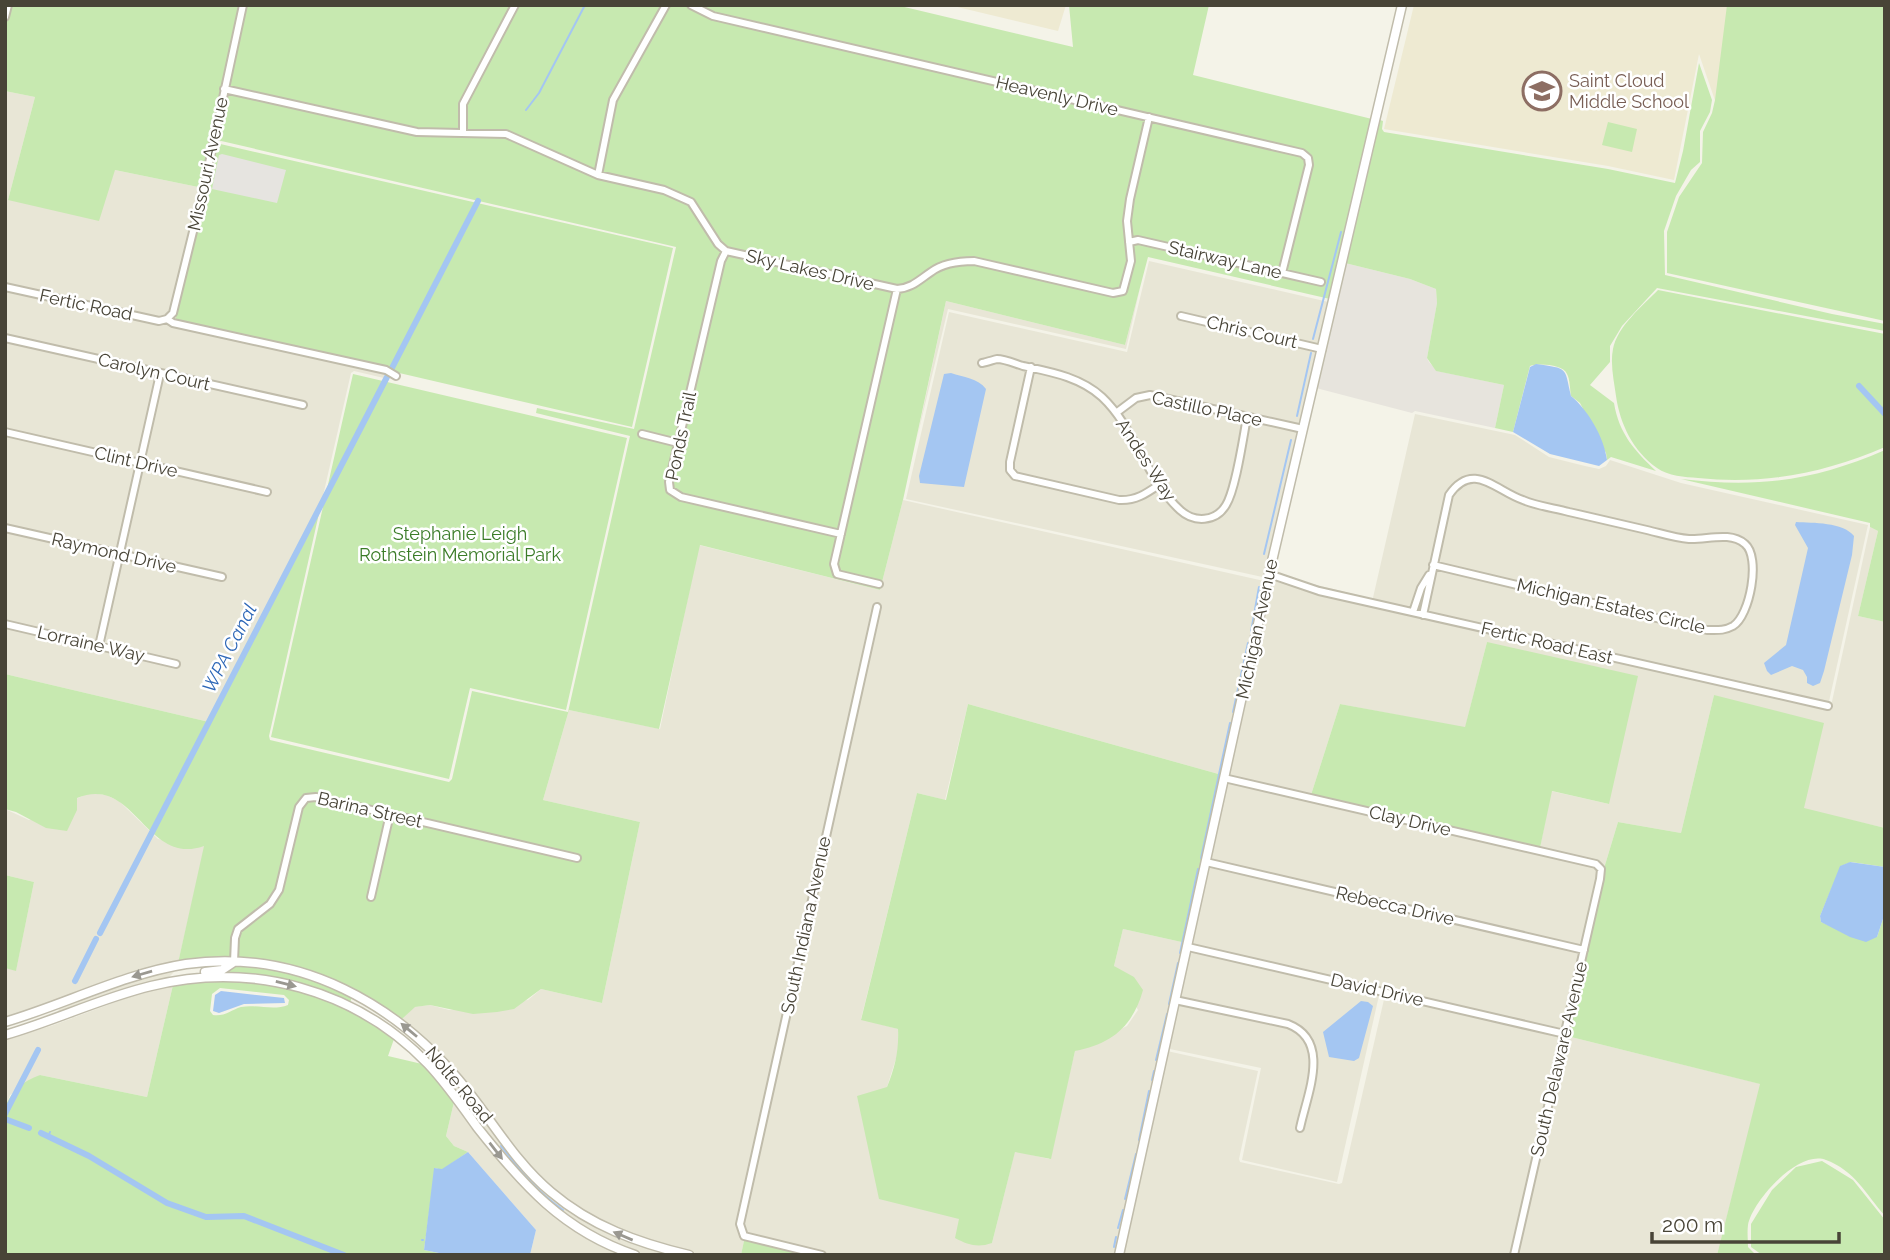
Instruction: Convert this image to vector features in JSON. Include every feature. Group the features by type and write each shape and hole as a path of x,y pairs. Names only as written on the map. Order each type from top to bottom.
{"street":[{"path":"5,17 8,5"},
{"name":"Missouri Avenue","path":"167,319 173,313 203,191 243,5"},
{"path":"463,132 463,104 515,5"},
{"path":"598,175 613,100 666,5"},
{"name":"Heavenly Drive","path":"691,5 713,16 1302,153 1308,158 1309,165 1282,273"},
{"name":"Michigan Avenue","path":"1119,1255 1269,574 1402,5"},
{"name":"Sky Lakes Drive","path":"224,89 417,132 506,134 598,175 664,190 691,202 718,244 726,251 897,289 906,289 933,270 947,264 974,261 1113,293 1123,291 1131,261 1127,221 1130,199 1149,117"},
{"name":"Stairway Lane","path":"1129,242 1138,240 1321,282"},
{"name":"Ponds Trail","path":"726,251 721,261 678,443 669,482 670,490 681,497 841,534"},
{"name":"Fertic Road","path":"5,288 159,321 167,319 173,323 386,370 396,376"},
{"path":"879,584 837,573 834,564 897,289"},
{"name":"Chris Court","path":"1181,316 1322,349"},
{"name":"Carolyn Court","path":"5,338 303,405"},
{"name":"Andes Way","path":"982,363 998,359 1082,382 1116,413 1168,498 1187,515 1201,519 1218,514 1228,501 1247,417"},
{"path":"1031,368 1010,462 1010,470 1015,476 1130,501 1160,484"},
{"path":"99,646 138,462 160,374"},
{"name":"Castillo Place","path":"1116,413 1136,398 1150,395 1303,429"},
{"name":"Clint Drive","path":"5,432 267,492"},
{"path":"642,434 678,443"},
{"name":"Michigan Estates Circle","path":"1413,612 1433,565 1449,495 1455,485 1473,479 1483,480 1526,502 1684,538 1736,538 1747,545 1753,555 1754,568 1741,619 1723,631 1707,630 1433,565"},
{"name":"Raymond Drive","path":"5,528 222,577"},
{"name":"Michigan Estates Circle","path":"1423,615 1430,573"},
{"name":"Fertic Road East","path":"1269,574 1319,591 1828,706"},
{"name":"South Indiana Avenue","path":"822,1255 749,1238 741,1232 740,1224 877,607"},
{"name":"Lorraine Way","path":"5,624 176,664"},
{"name":"Clay Drive","path":"1224,778 1596,864"},
{"name":"Barina Street","path":"234,962 238,929 270,904 279,890 296,817 303,800 316,797 577,858"},
{"path":"371,897 390,814"},
{"name":"Rebecca Drive","path":"1206,862 1584,950"},
{"name":"South Delaware Avenue","path":"1514,1255 1600,879 1601,869 1596,864"},
{"name":"David Drive","path":"1188,947 1565,1034"},
{"path":"169,982 174,976 222,970 234,962"},
{"name":"Nolte Road","path":"5,1022 146,973 187,964 234,962 269,965 301,972 334,984 370,1002 405,1026 437,1054 523,1163 550,1191 588,1219 622,1236 689,1255"},
{"name":"Nolte Road","path":"5,1035 50,1022 136,990 169,982 227,976 273,980 319,992 363,1013 392,1033 428,1065 530,1191 559,1216 591,1237 635,1255"},
{"path":"1175,1000 1288,1024 1303,1032 1312,1046 1315,1060 1300,1128"},
{"path":"50,1022 57,1004"},
{"path":"21,1031 32,1014"}],"shaded area":[{"path":"949,5 1066,5 1058,31"},
{"name":"Saint Cloud Middle School","path":"1414,5 1792,5 1750,202 1699,54 1674,180 1608,166 1384,129"},
{"path":"5,91 35,97 8,200 115,170 203,188 172,323 390,374 388,379 354,371 351,373 320,509 209,722 5,674"},
{"path":"219,155 286,170 277,203 212,189"},
{"path":"1149,261 1333,303 1267,578 906,499 949,312 1127,352"},
{"path":"1345,263 1410,279 1436,289 1437,303 1427,358 1437,371 1504,385 1495,428 1415,411 1412,413 1316,388"},
{"path":"1140,288 1126,349 948,309 916,442 946,301 1125,345"},
{"path":"1415,414 1515,435 1549,457 1585,466 1599,469 1606,466 1610,460 1681,483 1868,525 1828,706 1372,602"},
{"path":"903,500 1264,581 1222,775 968,704 945,800 917,793 861,1019 898,1029 899,1049 887,1087 959,1219 992,1243 1015,1151 1049,1159 1075,1051 1127,1026 1138,1010 1114,966 1123,929 1186,943 1116,1255 819,1255 745,1236 741,1255 704,1255 652,1243 624,1233 589,1215 552,1188 525,1160 439,1052 402,1019 414,1007 430,1005 449,1010 528,1000 541,989 602,1003 640,822 543,800 569,710 660,729 699,545 880,590"},
{"path":"1870,527 1878,531 1858,616 1885,622 1885,828 1803,809 1714,695 1681,833 1618,822 1605,865 1540,848 1551,791 1609,804 1487,642 1465,728 1340,704 1311,795 1228,776 1272,574 1370,598 1371,605 1827,709 1831,706"},
{"path":"1224,778 1596,864 1601,869 1565,1034 1380,991 1337,1182 1242,1160 1261,1068 1165,1048"},
{"path":"89,793 106,795 119,801 158,839 205,846 178,963 5,1018 5,968 16,970 34,882 5,875 5,809 29,820"},
{"path":"176,970 167,979 147,983 56,1016 60,1007 146,976"},
{"path":"173,985 147,1097 40,1075 10,1095 5,1107 5,1039 51,1026 148,990"},
{"path":"1385,995 1761,1084 1717,1255 1122,1255 1167,1051 1258,1071 1240,1162 1339,1184 1342,1183"},
{"path":"457,1083 548,1194 586,1222 621,1240 672,1255 646,1255 617,1245 561,1213 532,1188 507,1159 455,1093"},
{"path":"454,1102 528,1193 557,1219 589,1240 623,1255 530,1255 536,1230 468,1152 454,1146 446,1136"}],"green space":[{"path":"5,5 896,5 1073,47 1069,5 1209,5 1193,75 1372,119 1330,299 1148,257 1125,345 946,301 903,500 880,590 700,545 659,729 569,710 543,800 640,822 602,1003 541,989 514,1009 473,1014 430,1005 415,1007 402,1019 342,984 299,968 255,959 232,958 178,963 204,846 184,849 168,844 113,798 97,794 77,798 77,810 67,831 46,828 5,809 5,674 209,722 320,509 270,740 449,782 452,779 472,691 568,712 630,436 536,413 537,408 634,429 676,247 217,140 203,188 115,170 99,221 8,200 35,97 5,91"},
{"path":"1727,5 1885,5 1885,321 1667,273 1667,232 1679,197 1702,163 1703,132 1715,100"},
{"path":"1699,63 1712,100 1710,112 1700,131 1700,162 1691,170 1676,196 1664,231 1665,275 1885,324 1885,331 1657,288 1622,326 1610,346 1610,362 1590,385 1614,403 1624,433 1656,471 1611,457 1607,460 1580,403 1571,396 1567,374 1556,366 1530,366 1513,432 1495,428 1504,385 1436,371 1427,358 1437,303 1436,289 1410,279 1345,263 1380,120 1383,121 1384,132 1608,169 1675,183"},
{"path":"1608,122 1637,129 1632,152 1602,145"},
{"path":"216,143 673,248 632,427 175,321"},
{"path":"1658,290 1885,334 1885,447 1840,464 1770,478 1723,480 1661,471 1641,454 1624,427 1618,406 1612,361 1615,341 1620,333 1631,317"},
{"name":"Stephanie Leigh Rothstein Memorial Park","path":"353,374 627,438 566,710 470,688 449,779 271,737"},
{"path":"1885,450 1885,622 1858,616 1878,531 1870,527 1870,523 1681,479 1735,483 1785,480 1834,469"},
{"path":"1487,642 1638,676 1609,804 1552,791 1540,848 1311,795 1340,704 1465,727"},
{"path":"1714,695 1824,723 1804,808 1885,828 1885,867 1851,862 1841,866 1820,916 1821,922 1833,927 1877,937 1885,913 1885,1216 1859,1184 1836,1164 1815,1159 1803,1162 1778,1179 1751,1215 1748,1247 1756,1255 1717,1255 1760,1084 1567,1036 1605,865 1618,822 1681,833"},
{"path":"968,704 1222,775 1186,943 1123,929 1114,966 1134,977 1143,990 1139,1003 1127,1023 1110,1038 1100,1044 1075,1051 1051,1159 1015,1152 992,1243 987,1245 969,1244 955,1238 959,1219 879,1199 857,1096 887,1087 894,1066 898,1029 861,1020 917,793 946,800"},
{"path":"5,875 34,882 16,971 5,968"},
{"path":"235,966 295,975 352,997 350,1003 319,990 289,982 225,972"},
{"path":"227,980 273,986 313,996 351,1012 394,1039 388,1056 426,1067 454,1102 446,1136 454,1146 468,1152 442,1170 435,1168 424,1250 449,1255 5,1255 5,1107 11,1096 23,1083 40,1075 147,1097 173,985","holes":["220,988 284,995 289,1000 288,1005 282,1007 241,1007 217,1015 210,1011 212,994"]},
{"path":"1822,1161 1853,1180 1885,1220 1885,1255 1762,1255 1751,1247 1751,1224 1772,1190 1796,1167"},
{"path":"745,1236 819,1255 741,1255"}],"water":[{"path":"1536,364 1560,368 1566,374 1571,396 1589,416 1599,433 1607,460 1599,466 1550,454 1513,432 1530,367"},
{"path":"951,373 975,380 986,389 964,487 920,483 919,476 944,374"},
{"path":"1796,522 1835,526 1854,536 1852,555 1824,671 1820,683 1813,686 1807,683 1803,670 1792,666 1771,675 1764,663 1786,645 1808,548 1795,525"},
{"path":"1850,862 1885,867 1885,913 1877,937 1866,942 1821,922 1820,916 1840,866"},
{"path":"221,991 284,998 285,1003 244,1004 219,1013 213,1011 215,995"},
{"path":"1361,1001 1373,1006 1359,1058 1354,1061 1329,1057 1323,1032"},
{"path":"468,1152 536,1230 530,1255 449,1255 424,1250 434,1168 442,1169"}],"waterway":[{"path":"526,110 539,93 585,5"},
{"name":"WPA Canal","path":"392,368 478,201"},
{"path":"1313,339 1341,232"},
{"path":"1297,416 1311,353"},
{"name":"WPA Canal","path":"100,933 387,377"},
{"path":"1859,386 1885,414"},
{"path":"1264,554 1291,440"},
{"path":"1251,632 1259,587"},
{"path":"1233,712 1248,643"},
{"path":"1201,858 1230,723"},
{"path":"1180,953 1198,869"},
{"name":"WPA Canal","path":"75,981 96,939"},
{"path":"1169,1004 1178,963"},
{"path":"1156,1060 1167,1014"},
{"name":"WPA Canal","path":"5,1114 38,1050"},
{"path":"1152,1080 1154,1071"},
{"path":"1139,1140 1149,1091"},
{"path":"5,1119 29,1128"},
{"path":"48,1137 50,1132"},
{"path":"41,1133 89,1156 167,1203 206,1217 244,1216 344,1255"},
{"path":"501,1146 537,1188 563,1210"},
{"path":"1125,1199 1136,1154"},
{"path":"1118,1228 1123,1210"},
{"path":"1114,1247 1116,1237"}],"place":[{"name":"Saint Cloud Middle School","path":"1542,91"}]}
